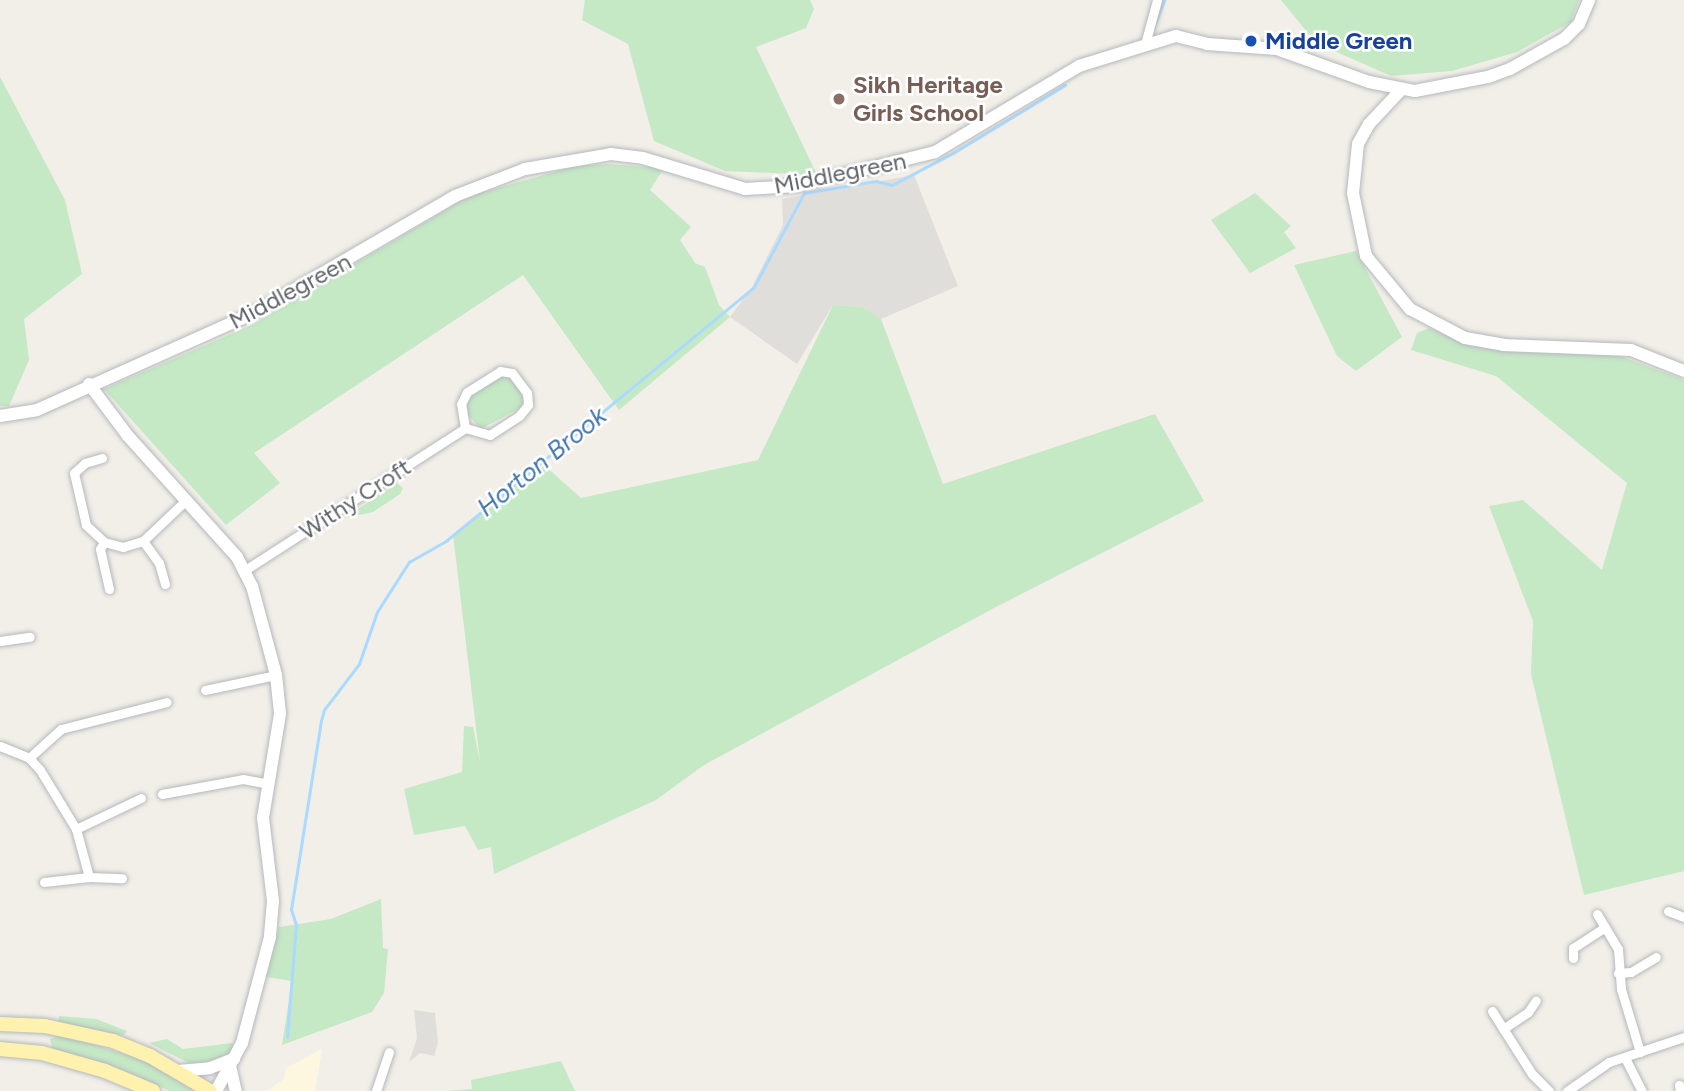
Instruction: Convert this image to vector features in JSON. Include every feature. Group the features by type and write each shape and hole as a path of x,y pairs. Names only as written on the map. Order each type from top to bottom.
{"main road":[{"path":"0,1024 46,1026 113,1041 178,1071 210,1091"},
{"path":"0,1049 42,1053 105,1070 153,1091"}],"street":[{"path":"1144,44 1157,0"},
{"path":"1589,0 1578,24 1564,39 1510,69 1478,80 1400,91 1369,124 1358,144 1353,193 1366,256 1410,309 1465,338 1503,345 1631,351 1684,371"},
{"name":"Middlegreen","path":"0,416 37,410 89,384 256,312 455,196 525,169 611,154 643,158 745,189 797,186 935,152 1079,66 1175,36 1207,44 1277,49 1400,91"},
{"path":"500,371 512,373 527,393 528,405 519,416 490,435 464,428 461,404 467,392 500,371"},
{"path":"89,384 245,570 275,675 280,714 262,818 273,901 270,937 242,1043 216,1091"},
{"name":"Withy Croft","path":"245,570 464,428"},
{"path":"102,458 85,463 74,473 86,525 104,542 123,547 143,541 185,501"},
{"path":"143,541 159,563 165,584"},
{"path":"104,542 100,549 109,589"},
{"path":"0,641 30,637"},
{"path":"205,690 275,675"},
{"path":"29,758 61,729 167,702"},
{"path":"0,746 29,758 76,829 89,877"},
{"path":"162,794 243,779 268,784"},
{"path":"76,829 141,798"},
{"path":"44,882 89,877 122,878"},
{"path":"1668,911 1684,916"},
{"path":"1597,914 1618,949 1618,973 1640,1052"},
{"path":"1573,958 1573,948 1605,928"},
{"path":"1618,973 1631,972 1656,957"},
{"path":"1503,1029 1528,1012 1536,1000"},
{"path":"1492,1011 1549,1091"},
{"path":"1567,1091 1609,1062 1684,1037"},
{"path":"376,1091 389,1052"},
{"path":"1625,1058 1642,1091"},
{"path":"178,1071 210,1068 232,1062"},
{"path":"232,1062 236,1091"}],"shaded area":[{"path":"914,175 958,286 881,319 863,307 833,305 797,364 730,317 752,287 783,225 782,199"},
{"path":"414,1010 435,1013 438,1043 434,1056 420,1053 409,1062 417,1038"},
{"path":"322,1049 315,1091 267,1091 284,1079 286,1068"}],"green space":[{"path":"585,0 810,0 814,9 806,28 756,47 817,175 725,171 654,141 628,44 582,20"},
{"path":"1281,0 1579,0 1571,22 1517,52 1452,71 1391,76 1316,43"},
{"path":"0,77 65,200 82,274 24,319 29,360 9,406 0,406"},
{"path":"606,164 664,168 650,190 691,227 680,240 695,263 705,267 719,305 730,317 619,410 523,275 254,453 280,483 226,525 104,389 254,324 469,196 576,166"},
{"path":"1255,193 1291,226 1284,232 1296,248 1250,273 1211,220"},
{"path":"1356,251 1402,337 1356,371 1337,356 1294,265"},
{"path":"833,305 863,307 881,319 943,484 1155,414 1204,501 994,608 704,765 656,800 494,874 491,847 478,850 465,826 414,835 404,789 462,772 464,726 473,727 480,762 453,534 544,465 581,498 758,460"},
{"path":"1429,328 1470,345 1607,351 1684,380 1684,871 1584,895 1531,674 1533,621 1489,506 1523,500 1602,570 1627,483 1496,376 1411,350 1417,333"},
{"path":"504,374 511,377 524,399 520,408 481,429 464,411 465,398"},
{"path":"390,478 403,488 400,494 373,512 345,518 342,509 348,515 346,506 353,502 358,509 377,497 372,489 381,483 386,491 392,487"},
{"path":"381,899 383,948 388,949 384,993 372,1012 282,1045 292,981 266,977 279,927 331,919"},
{"path":"59,1016 96,1019 127,1031 124,1035 58,1023"},
{"path":"61,1035 142,1059 194,1091 169,1091 123,1070 53,1051 50,1039"},
{"path":"167,1039 183,1049 233,1043 232,1050 216,1064 193,1065 149,1043"},
{"path":"561,1061 575,1091 445,1091 472,1089 471,1080"}],"waterway":[{"name":"Horton Brook","path":"1153,29 1164,0"},
{"name":"Horton Brook","path":"287,1037 296,925 291,910 321,721 324,710 359,664 377,612 409,562 446,541 754,287 804,193 876,181 892,185 953,153 1065,85"}],"place":[{"name":"Middle Green","path":"1251,41"},
{"name":"Sikh Heritage Girls School","path":"839,99"}]}
